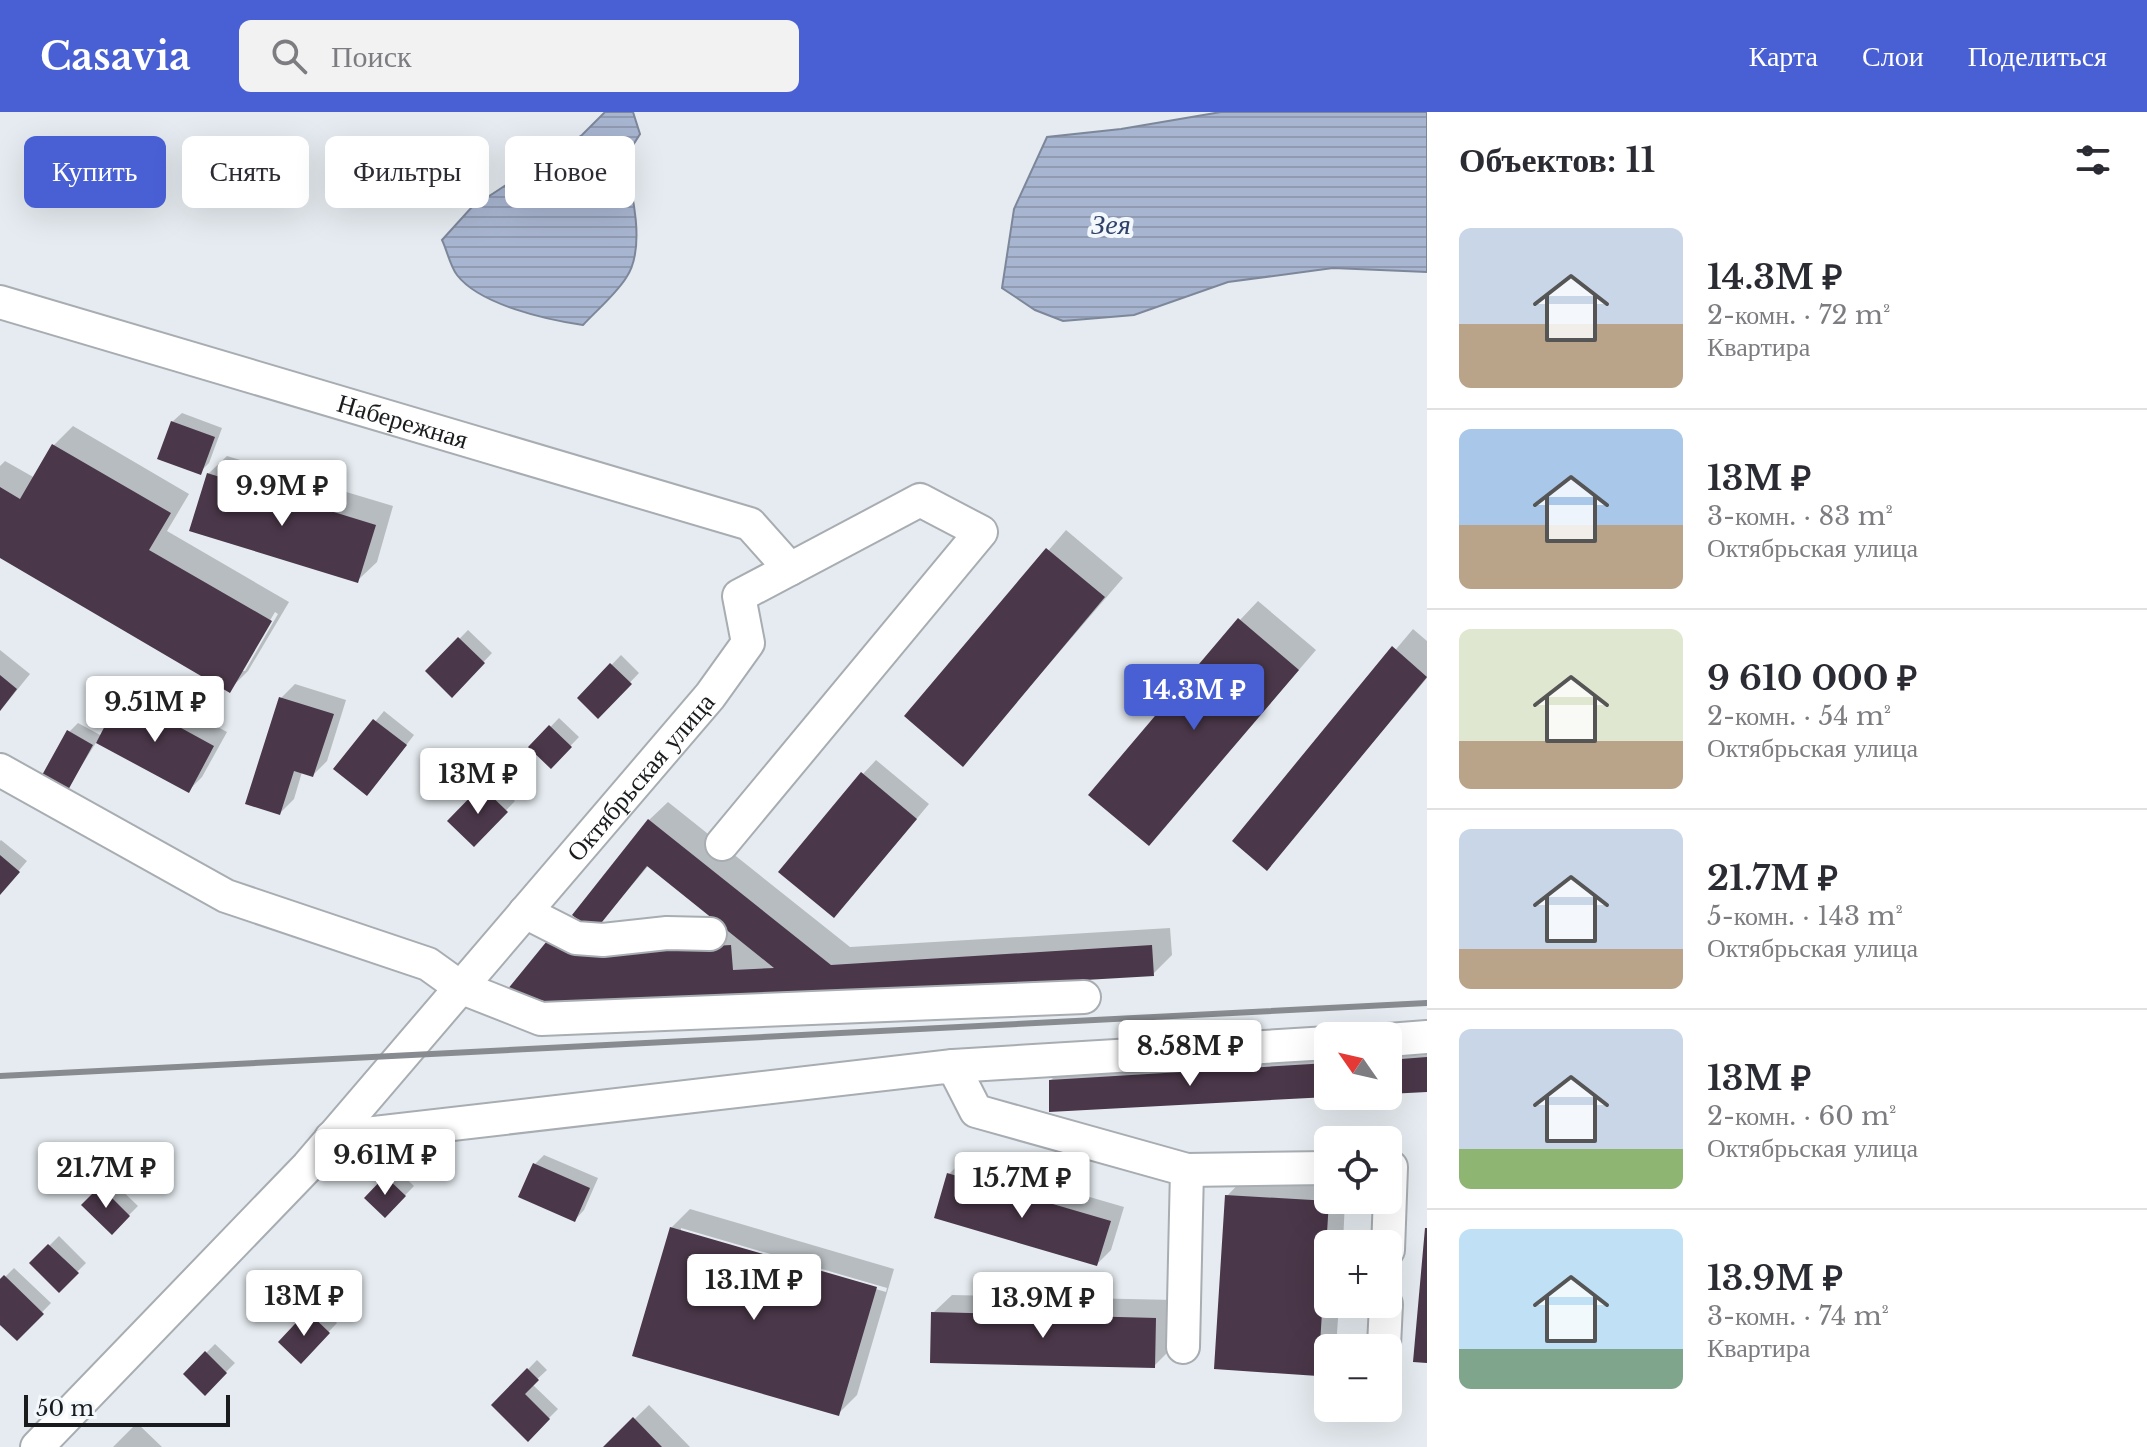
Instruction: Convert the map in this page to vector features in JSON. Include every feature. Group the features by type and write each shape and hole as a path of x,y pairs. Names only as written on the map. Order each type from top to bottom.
{"street":[{"name":"Набережная","path":"0,302 750,524 790,569"},
{"name":"Октябрьская улица","path":"37,1447 331,1138 710,696 748,643 739,596 920,500 981,532 722,844"},
{"path":"0,770 226,896 428,964 460,987 541,1019 1084,997"},
{"path":"525,912 576,938 603,940 667,933 710,934"},
{"path":"1402,1039 1427,1037"},
{"path":"331,1138 953,1066 1314,1044"},
{"path":"953,1066 976,1111 1187,1170 1314,1168"},
{"path":"1183,1347 1187,1170"}],"water":[{"path":"605,112 633,112 640,134 635,142 635,136 582,135"},
{"name":"Зея","path":"1221,112 1427,112 1427,272 1333,268 1228,282 1134,315 1063,321 1035,310 1002,288 1014,209 1047,137 1121,129"},
{"path":"505,186 505,208 634,208 635,252 626,278 583,325 516,309 481,295 457,275 442,240 471,208 489,208 489,196"}],"building":[{"path":"171,421 215,437 201,475 157,459"},
{"path":"52,444 171,513 149,550 272,621 230,693 0,558 0,487 20,499"},
{"path":"207,473 376,525 358,583 189,531"},
{"path":"1046,548 1105,597 963,767 904,716"},
{"path":"1238,618 1299,670 1149,846 1088,795"},
{"path":"458,637 485,663 452,698 425,671"},
{"path":"1392,646 1427,677 1267,871 1232,841"},
{"path":"610,663 632,684 598,719 577,698"},
{"path":"0,675 17,689 0,711"},
{"path":"121,695 214,746 189,793 96,743"},
{"path":"279,697 334,714 313,777 294,771 280,815 245,804"},
{"path":"373,719 407,745 367,796 333,769"},
{"path":"549,725 572,747 551,769 528,747"},
{"path":"67,730 93,745 67,792 41,777"},
{"path":"861,772 917,819 834,918 778,872"},
{"path":"481,786 508,812 474,847 447,821"},
{"path":"648,819 831,965 1152,945 1154,976 573,1010 507,990 547,941 570,954 731,945 733,970 774,968 647,866 594,932 572,915"},
{"path":"0,855 20,872 0,895"},
{"path":"1427,1057 1427,1092 1402,1093 1402,1059"},
{"path":"1314,1064 1314,1098 1049,1112 1049,1080"},
{"path":"533,1163 590,1188 575,1222 518,1197"},
{"path":"947,1173 1111,1221 1097,1266 934,1218"},
{"path":"385,1176 406,1196 385,1218 364,1198"},
{"path":"100,1186 130,1216 112,1235 81,1205"},
{"path":"1225,1195 1314,1200 1314,1214 1328,1214 1327,1230 1314,1230 1314,1318 1322,1318 1321,1334 1314,1334 1314,1376 1214,1369"},
{"path":"670,1227 877,1287 839,1416 632,1356"},
{"path":"1427,1228 1427,1363 1413,1362"},
{"path":"48,1244 79,1273 59,1293 29,1263"},
{"path":"4,1275 44,1314 17,1341 0,1325 0,1279"},
{"path":"307,1311 330,1333 301,1364 278,1342"},
{"path":"931,1312 1156,1318 1155,1368 930,1363"},
{"path":"205,1351 227,1373 205,1396 183,1374"},
{"path":"527,1368 539,1380 525,1394 550,1419 528,1442 491,1405"},
{"path":"633,1417 662,1447 603,1447"}],"railway":[{"path":"0,1076 1427,1003"}]}
